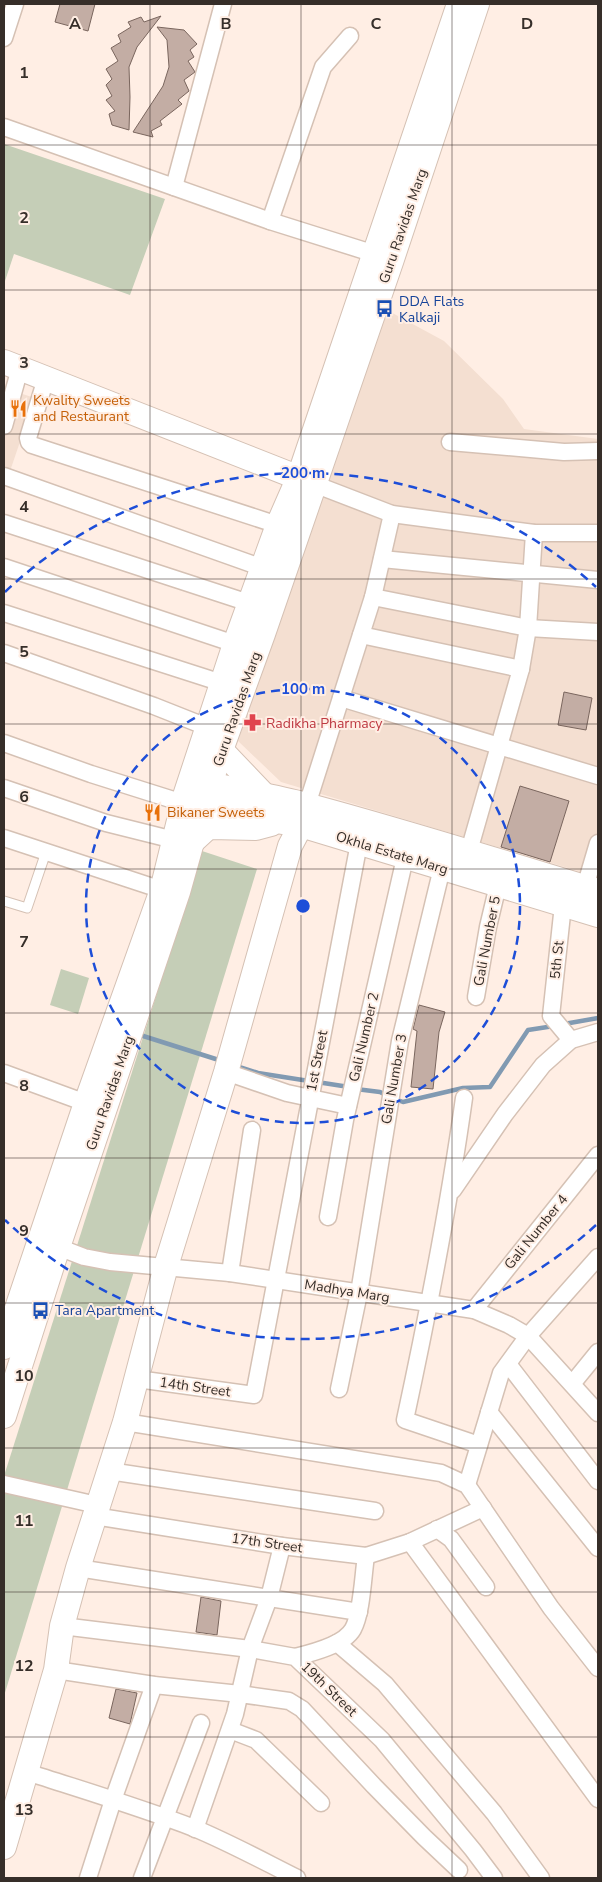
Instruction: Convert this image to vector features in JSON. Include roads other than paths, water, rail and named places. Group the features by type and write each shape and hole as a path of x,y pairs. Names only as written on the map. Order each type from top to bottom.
{"main road":[{"name":"Guru Ravidas Marg","path":"195,793 221,750 263,634 306,480 375,254 458,4"},
{"name":"Guru Ravidas Marg","path":"4,1416 58,1247 178,892 183,841 195,793 207,727 278,525 306,480 448,92 477,4"},
{"path":"12,365 306,480"},
{"path":"221,750 263,794"},
{"name":"Okhla Estate Marg","path":"195,793 263,794 359,843 598,915"},
{"name":"Okhla Estate Marg","path":"195,793 276,821 304,815 469,851 592,889"},
{"path":"4,1847 56,1670 62,1626 78,1568 95,1510 125,1422 166,1266 226,1072 290,846 304,815"},
{"path":"183,841 210,827 256,828 267,826 276,821"},
{"name":"Guru Ravidas Marg","path":"4,1347 86,1103 162,890 183,841"}],"street":[{"path":"4,38 15,4"},
{"path":"174,187 223,4"},
{"path":"270,221 323,67 350,36"},
{"path":"4,128 270,221 375,254"},
{"path":"4,426 12,365"},
{"path":"46,378 28,438 32,445 278,525"},
{"path":"450,442 564,452 598,451"},
{"path":"4,476 263,568"},
{"path":"306,480 392,514 534,533 598,533"},
{"path":"304,815 373,597 392,514"},
{"path":"4,523 249,603"},
{"path":"469,851 521,669 528,628 534,533"},
{"path":"382,558 598,580"},
{"path":"4,567 235,644"},
{"path":"373,597 528,628 598,632"},
{"path":"4,613 222,683"},
{"path":"361,635 521,669"},
{"path":"4,652 207,727"},
{"path":"341,698 598,776"},
{"path":"4,743 91,774 195,793"},
{"path":"4,788 106,822 183,841"},
{"path":"4,838 162,890"},
{"name":"1st Street","path":"254,1395 359,843"},
{"path":"592,889 598,843"},
{"name":"Gali Number 2","path":"328,1217 348,1106 405,858"},
{"name":"Gali Number 3","path":"339,1389 359,1293 400,1042 442,868"},
{"name":"Gali Number 5","path":"476,997 488,927 498,886"},
{"name":"5th St","path":"563,905 552,1016 571,1040"},
{"path":"451,1193 505,1114 543,1065 571,1040 598,1032"},
{"path":"226,1072 310,1099 348,1106"},
{"path":"4,1073 86,1103"},
{"path":"464,1098 451,1193 405,1420 479,1446"},
{"path":"230,1273 252,1130"},
{"name":"Gali Number 4","path":"474,1310 598,1155"},
{"name":"Madhya Marg","path":"58,1247 110,1262 230,1273 474,1310 509,1325 528,1336 598,1413"},
{"path":"467,1485 501,1373 528,1336 598,1257"},
{"path":"572,1384 598,1352"},
{"path":"508,1364 598,1481"},
{"name":"14th Street","path":"137,1380 254,1395"},
{"path":"489,1412 598,1548"},
{"path":"125,1422 441,1473 467,1485 551,1608 598,1668"},
{"path":"109,1471 375,1511"},
{"name":"17th Street","path":"4,1484 95,1510 282,1546 366,1556 410,1542 483,1508"},
{"path":"437,1529 451,1539 486,1587"},
{"path":"410,1542 598,1799"},
{"path":"196,1829 230,1730 250,1649 270,1598 282,1546"},
{"path":"295,1657 319,1652 337,1643 353,1630 358,1612 366,1556"},
{"path":"78,1568 358,1612"},
{"name":"19th Street","path":"62,1626 250,1649 295,1657 382,1740 494,1878"},
{"path":"337,1643 386,1684 494,1813 541,1878"},
{"path":"56,1670 154,1685 289,1701 302,1708 456,1874 473,1850"},
{"path":"93,1876 113,1800 154,1685"},
{"path":"142,1878 201,1723"},
{"path":"230,1730 256,1740 321,1803"},
{"path":"26,1772 196,1829 244,1850 297,1878"}],"lane":[{"path":"4,901 27,908 46,852"}],"waterway":[{"path":"564,1024 598,1018"},
{"path":"395,1099 403,1102 463,1088 490,1087 528,1030 554,1026"},
{"path":"140,1035 222,1061"},
{"path":"236,1066 258,1073 309,1081"},
{"path":"317,1082 349,1087"},
{"path":"356,1089 380,1092 388,1096"}],"place":[{"name":"DDA Flats Kalkaji","path":"385,309"},
{"name":"Kwality Sweets and Restaurant","path":"19,408"},
{"name":"Radikha Pharmacy","path":"252,723"},
{"name":"Bikaner Sweets","path":"153,812"},
{"name":"Tara Apartment","path":"41,1310"}]}
